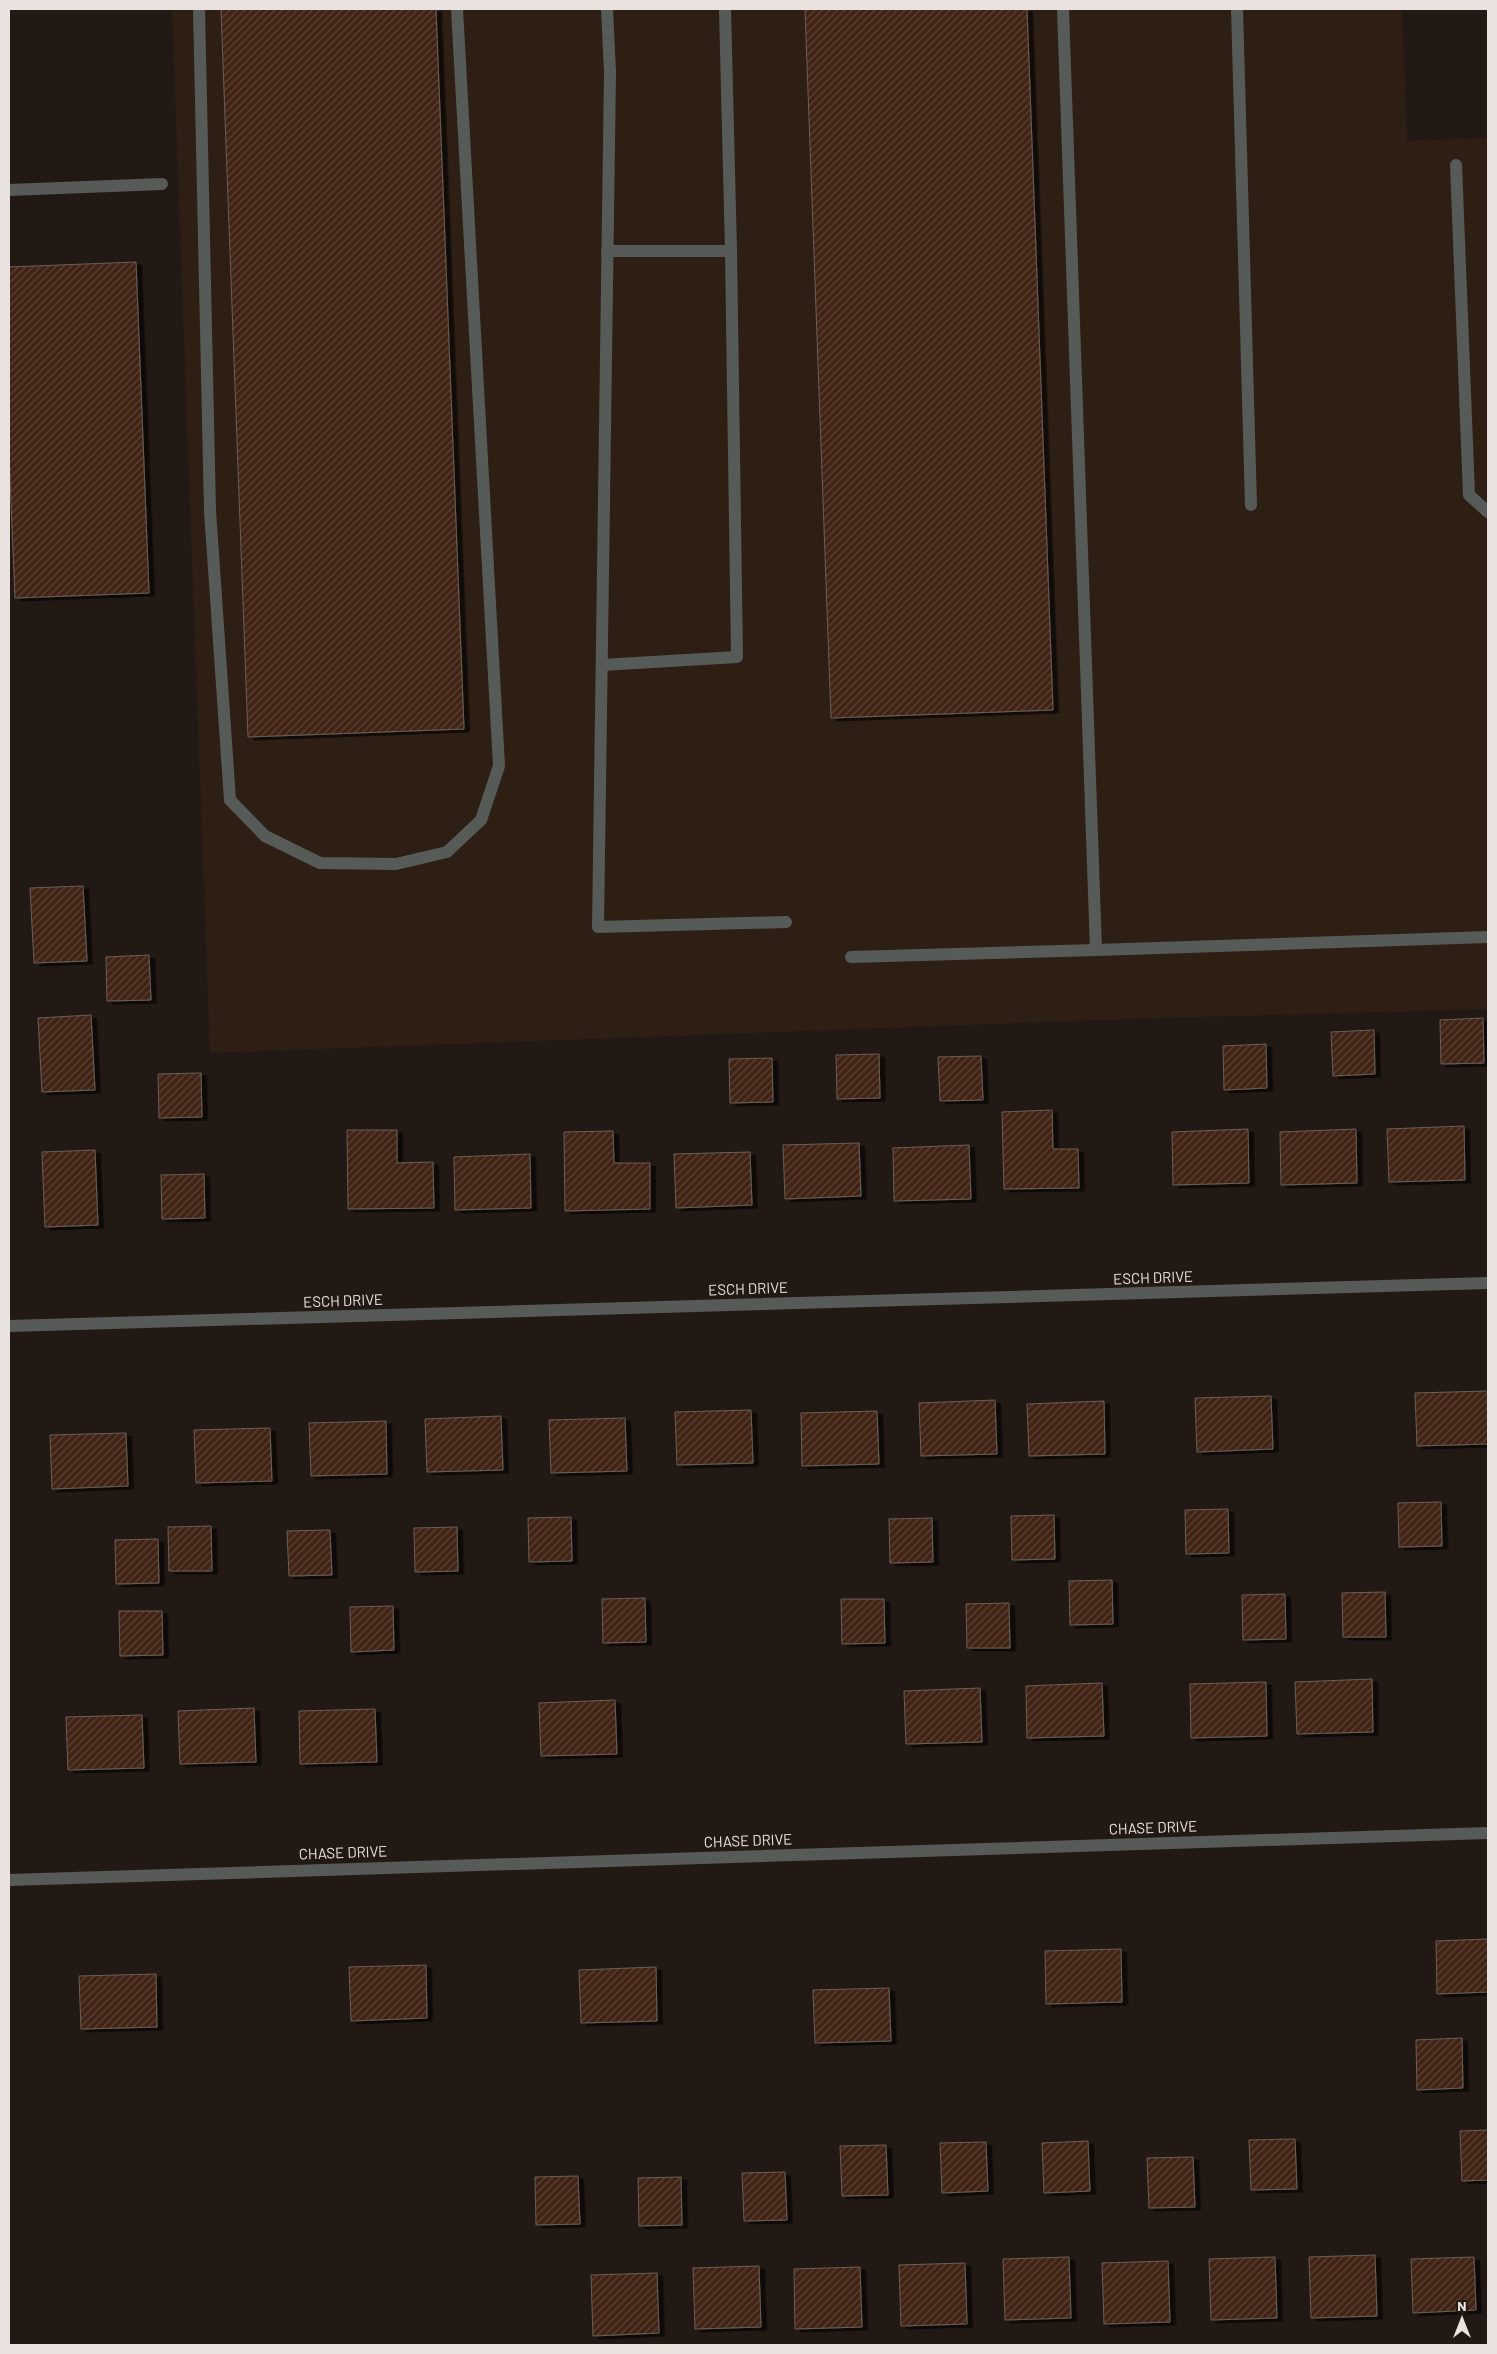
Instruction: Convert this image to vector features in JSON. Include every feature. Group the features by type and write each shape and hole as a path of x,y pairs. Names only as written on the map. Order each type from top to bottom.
{"street":[{"path":"199,9 210,511 230,800 265,836 320,863 396,864 447,852 481,820 499,766 457,9"},
{"path":"606,9 610,72 598,927 786,922"},
{"path":"602,666 737,658 731,251 725,9"},
{"path":"1064,9 1096,950"},
{"path":"1237,9 1252,505"},
{"path":"1456,165 1469,495 1488,512"},
{"path":"9,190 162,184"},
{"path":"607,251 731,251"},
{"path":"851,957 1488,937"},
{"name":"ESCH DRIVE","path":"9,1326 1488,1283"},
{"name":"CHASE DRIVE","path":"9,1880 1488,1833"}],"shaded area":[{"path":"172,9 1402,9 1407,141 1488,138 1488,1009 1125,1019 210,1053"}],"building":[{"path":"221,9 436,9 464,729 248,737"},
{"path":"805,9 1027,9 1053,710 831,718"},
{"path":"136,262 149,593 15,598 9,453 9,267"},
{"path":"83,886 87,961 34,963 30,888"},
{"path":"149,955 151,1000 107,1001 106,957"},
{"path":"91,1015 95,1090 42,1092 38,1018"},
{"path":"1483,1018 1484,1063 1441,1064 1440,1020"},
{"path":"1374,1030 1375,1074 1333,1076 1331,1032"},
{"path":"1266,1044 1267,1088 1224,1090 1223,1046"},
{"path":"879,1054 880,1098 837,1099 836,1055"},
{"path":"981,1056 983,1100 940,1101 938,1057"},
{"path":"772,1058 773,1102 730,1103 729,1059"},
{"path":"201,1073 202,1117 159,1118 158,1074"},
{"path":"1052,1110 1053,1149 1078,1149 1079,1188 1004,1189 1002,1112"},
{"path":"1464,1126 1465,1180 1389,1182 1387,1129"},
{"path":"1248,1129 1249,1183 1173,1185 1172,1132"},
{"path":"1356,1129 1357,1183 1281,1185 1280,1132"},
{"path":"347,1130 397,1130 397,1163 433,1162 434,1208 348,1209"},
{"path":"613,1131 614,1163 650,1163 650,1209 565,1211 564,1132"},
{"path":"859,1143 861,1196 785,1199 783,1145"},
{"path":"969,1145 971,1199 894,1201 893,1148"},
{"path":"95,1150 98,1225 45,1227 42,1152"},
{"path":"750,1152 752,1205 676,1208 674,1154"},
{"path":"530,1154 531,1208 455,1210 454,1157"},
{"path":"204,1174 205,1218 162,1219 161,1175"},
{"path":"1488,1391 1488,1444 1417,1446 1415,1393"},
{"path":"1271,1396 1273,1449 1197,1452 1195,1398"},
{"path":"995,1400 997,1454 921,1456 919,1403"},
{"path":"1104,1401 1105,1454 1029,1456 1027,1404"},
{"path":"751,1410 753,1463 677,1465 675,1412"},
{"path":"877,1411 879,1464 802,1466 801,1413"},
{"path":"501,1416 503,1470 427,1472 425,1419"},
{"path":"625,1418 627,1471 551,1473 549,1420"},
{"path":"386,1421 387,1474 311,1476 309,1423"},
{"path":"270,1428 272,1481 196,1483 194,1430"},
{"path":"126,1433 128,1486 52,1489 50,1435"},
{"path":"1441,1502 1442,1546 1399,1547 1398,1503"},
{"path":"1228,1509 1229,1553 1186,1554 1185,1510"},
{"path":"1054,1515 1055,1559 1012,1560 1011,1516"},
{"path":"571,1517 572,1561 529,1562 528,1518"},
{"path":"932,1518 933,1562 890,1563 889,1519"},
{"path":"211,1526 212,1571 169,1571 168,1527"},
{"path":"457,1527 458,1571 415,1572 414,1528"},
{"path":"330,1530 332,1575 289,1576 287,1531"},
{"path":"158,1539 159,1583 116,1584 115,1540"},
{"path":"1112,1580 1113,1624 1070,1625 1069,1581"},
{"path":"1385,1592 1386,1637 1343,1637 1342,1593"},
{"path":"1285,1594 1286,1639 1243,1640 1242,1595"},
{"path":"645,1598 646,1642 603,1643 602,1599"},
{"path":"841,1599 884,1599 885,1643 842,1644"},
{"path":"1009,1603 1010,1648 967,1648 966,1604"},
{"path":"393,1606 394,1650 351,1652 350,1607"},
{"path":"119,1611 162,1611 163,1655 120,1656"},
{"path":"1372,1679 1373,1732 1297,1734 1295,1682"},
{"path":"1266,1682 1267,1736 1191,1738 1190,1684"},
{"path":"1102,1683 1104,1736 1027,1738 1026,1686"},
{"path":"980,1688 982,1742 906,1744 904,1691"},
{"path":"615,1700 617,1754 541,1756 539,1703"},
{"path":"254,1708 256,1762 180,1764 178,1711"},
{"path":"375,1709 377,1762 300,1764 299,1711"},
{"path":"142,1715 144,1768 68,1770 66,1717"},
{"path":"1488,1939 1488,1992 1437,1994 1436,1941"},
{"path":"1121,1949 1122,2002 1046,2004 1045,1951"},
{"path":"426,1965 427,2018 351,2021 349,1967"},
{"path":"656,1967 657,2021 581,2023 579,1970"},
{"path":"156,1974 157,2027 81,2029 79,1976"},
{"path":"889,1988 891,2041 815,2043 813,1990"},
{"path":"1462,2038 1463,2088 1417,2090 1416,2040"},
{"path":"1488,2130 1488,2180 1462,2181 1460,2131"},
{"path":"1295,2139 1297,2189 1251,2190 1249,2140"},
{"path":"1088,2141 1090,2191 1044,2193 1042,2143"},
{"path":"986,2142 988,2191 942,2193 940,2143"},
{"path":"886,2145 888,2195 842,2196 840,2146"},
{"path":"1193,2157 1195,2207 1149,2208 1147,2158"},
{"path":"785,2172 787,2220 744,2221 742,2173"},
{"path":"578,2176 580,2224 536,2225 535,2177"},
{"path":"681,2177 682,2225 639,2226 638,2178"},
{"path":"1375,2255 1377,2316 1311,2318 1309,2257"},
{"path":"1069,2257 1071,2318 1005,2320 1003,2259"},
{"path":"1275,2257 1277,2318 1211,2320 1209,2259"},
{"path":"1474,2257 1476,2310 1413,2313 1411,2259"},
{"path":"1168,2261 1170,2322 1104,2324 1102,2263"},
{"path":"965,2263 967,2324 901,2326 899,2265"},
{"path":"759,2266 761,2327 695,2329 693,2268"},
{"path":"860,2267 862,2327 795,2329 794,2269"},
{"path":"657,2273 659,2333 593,2336 591,2275"}]}
